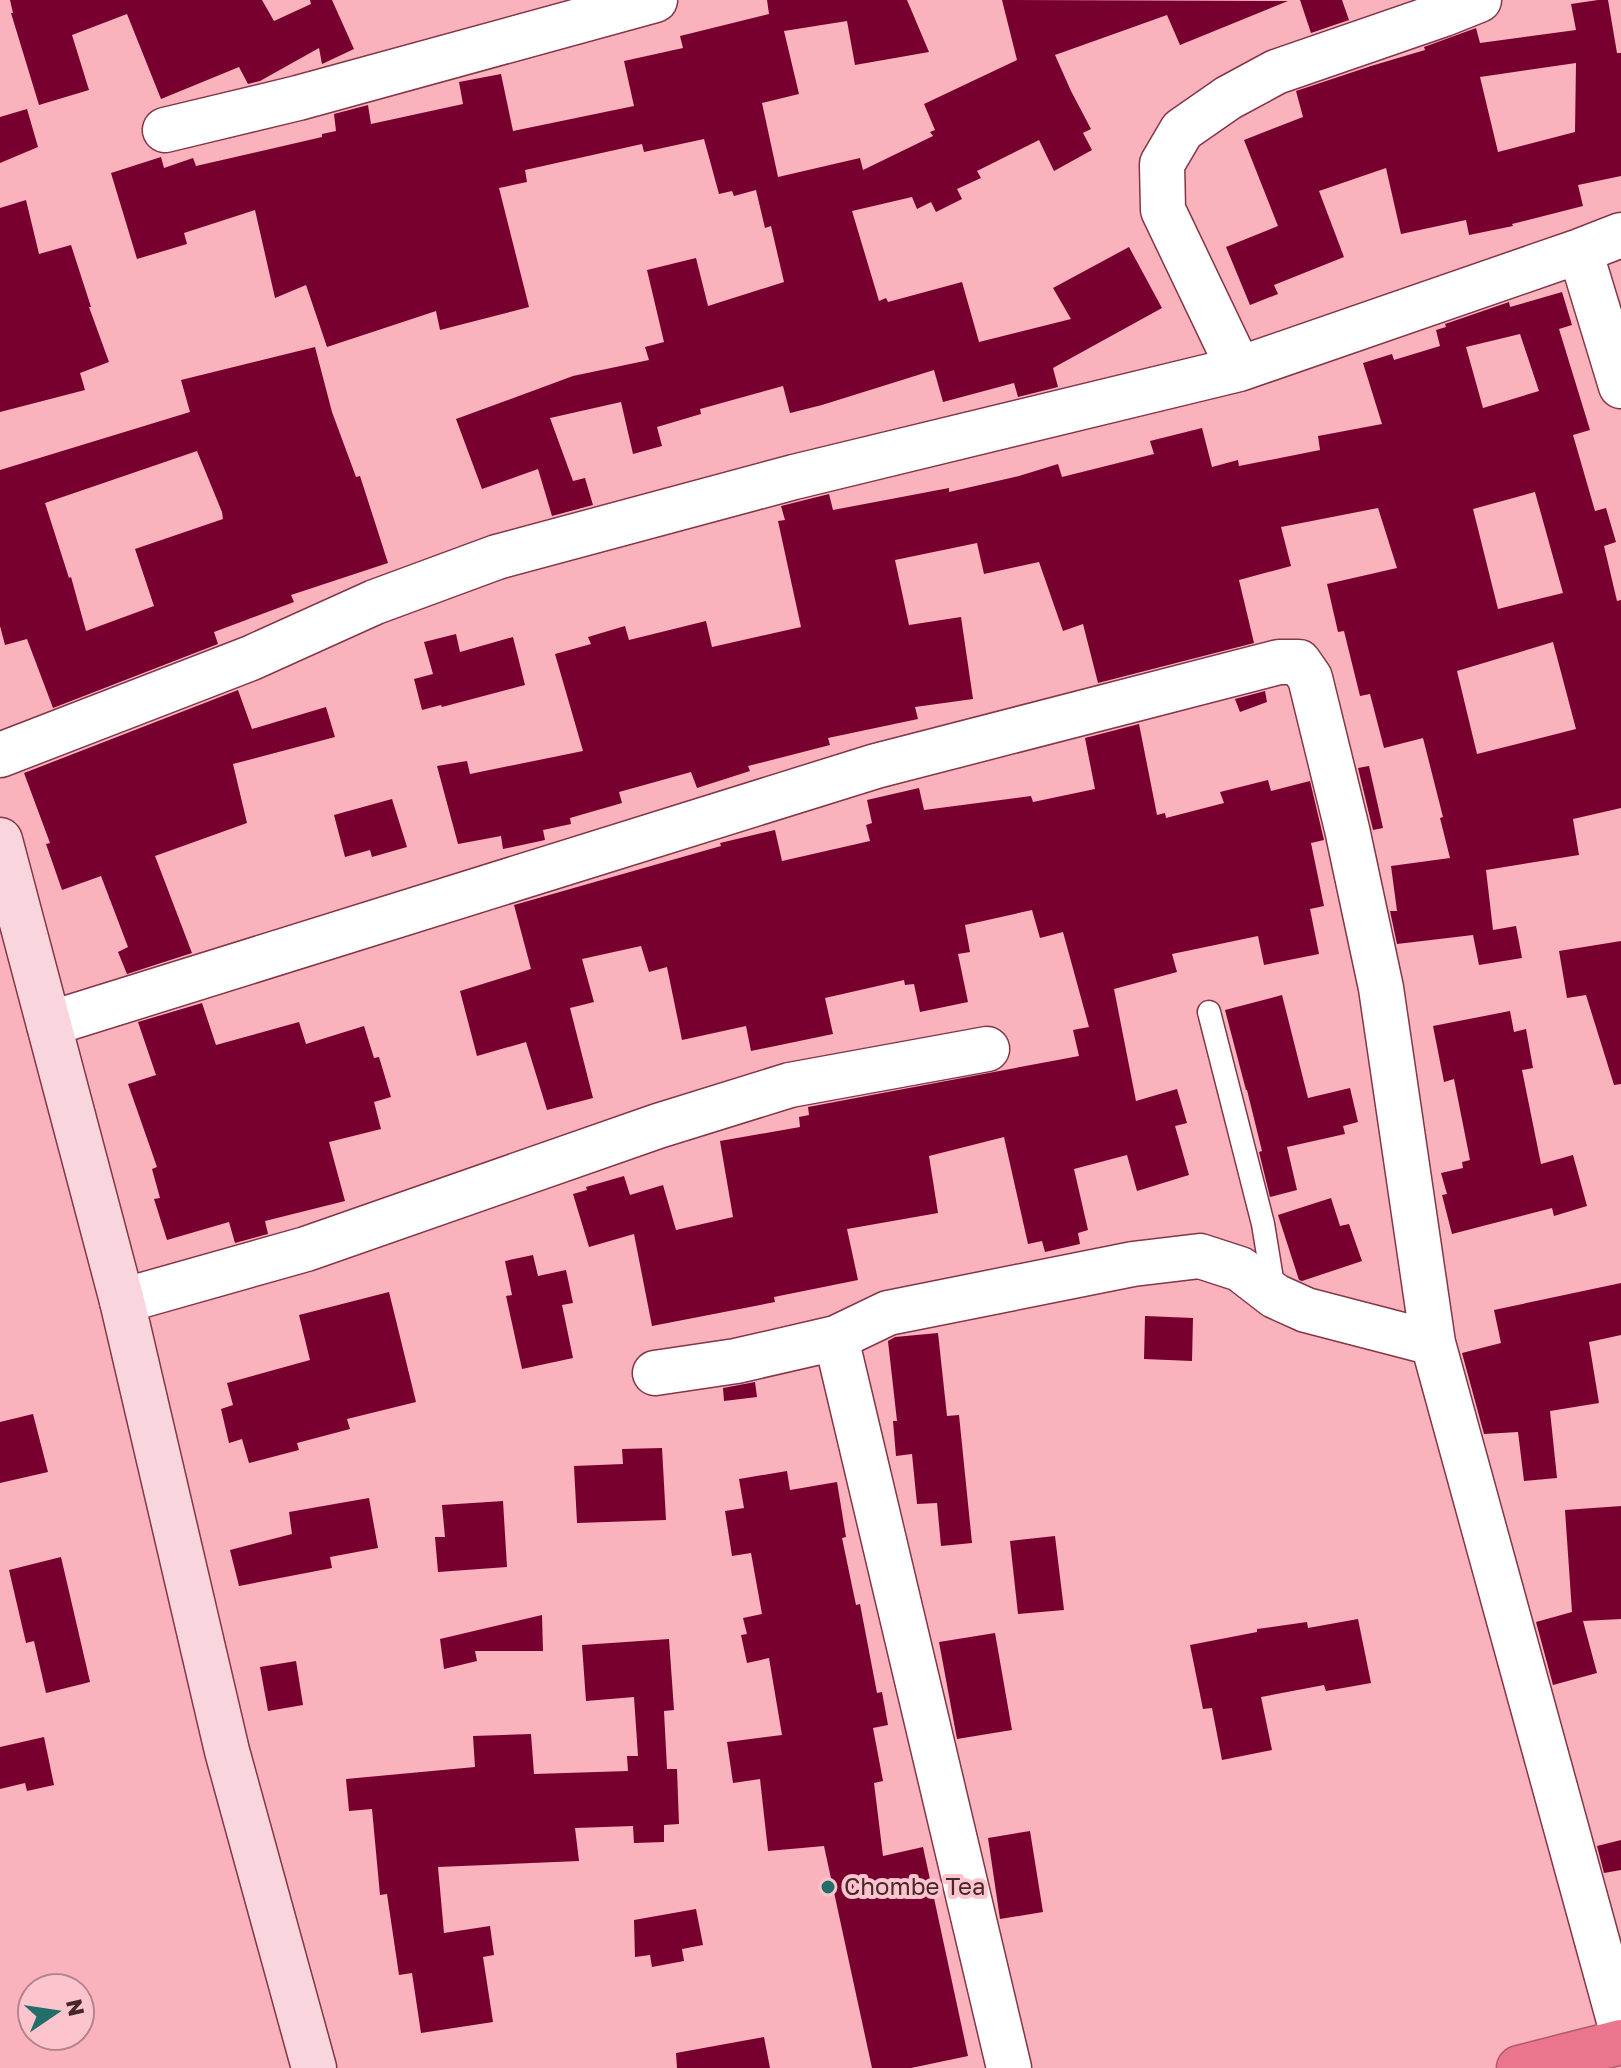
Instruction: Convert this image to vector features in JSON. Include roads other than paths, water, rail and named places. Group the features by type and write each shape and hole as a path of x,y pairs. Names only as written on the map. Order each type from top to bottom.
{"highway":[{"path":"1519,2068 1621,2042"}],"street":[{"path":"165,130 298,98 655,0"},
{"path":"1239,369 1163,210 1162,164 1182,130 1228,98 1276,72 1479,0"},
{"path":"0,755 251,658 375,602 497,557 794,477 1239,369 1621,235"},
{"path":"1580,251 1621,386"},
{"path":"49,1024 876,766 1279,662 1299,662 1310,678 1314,693 1381,988 1433,1343 1621,2028"},
{"path":"0,840 122,1301 227,1751 314,2068"},
{"path":"122,1301 306,1249 658,1126 790,1085 987,1049"},
{"path":"655,1373 736,1361 836,1338 888,1313 1133,1264 1200,1256 1240,1269 1275,1296 1306,1310 1433,1343"},
{"path":"836,1338 1009,2068"}],"lane":[{"path":"1209,1012 1263,1224 1275,1296"}],"place":[{"name":"Chombe Tea","path":"828,1887"}]}
